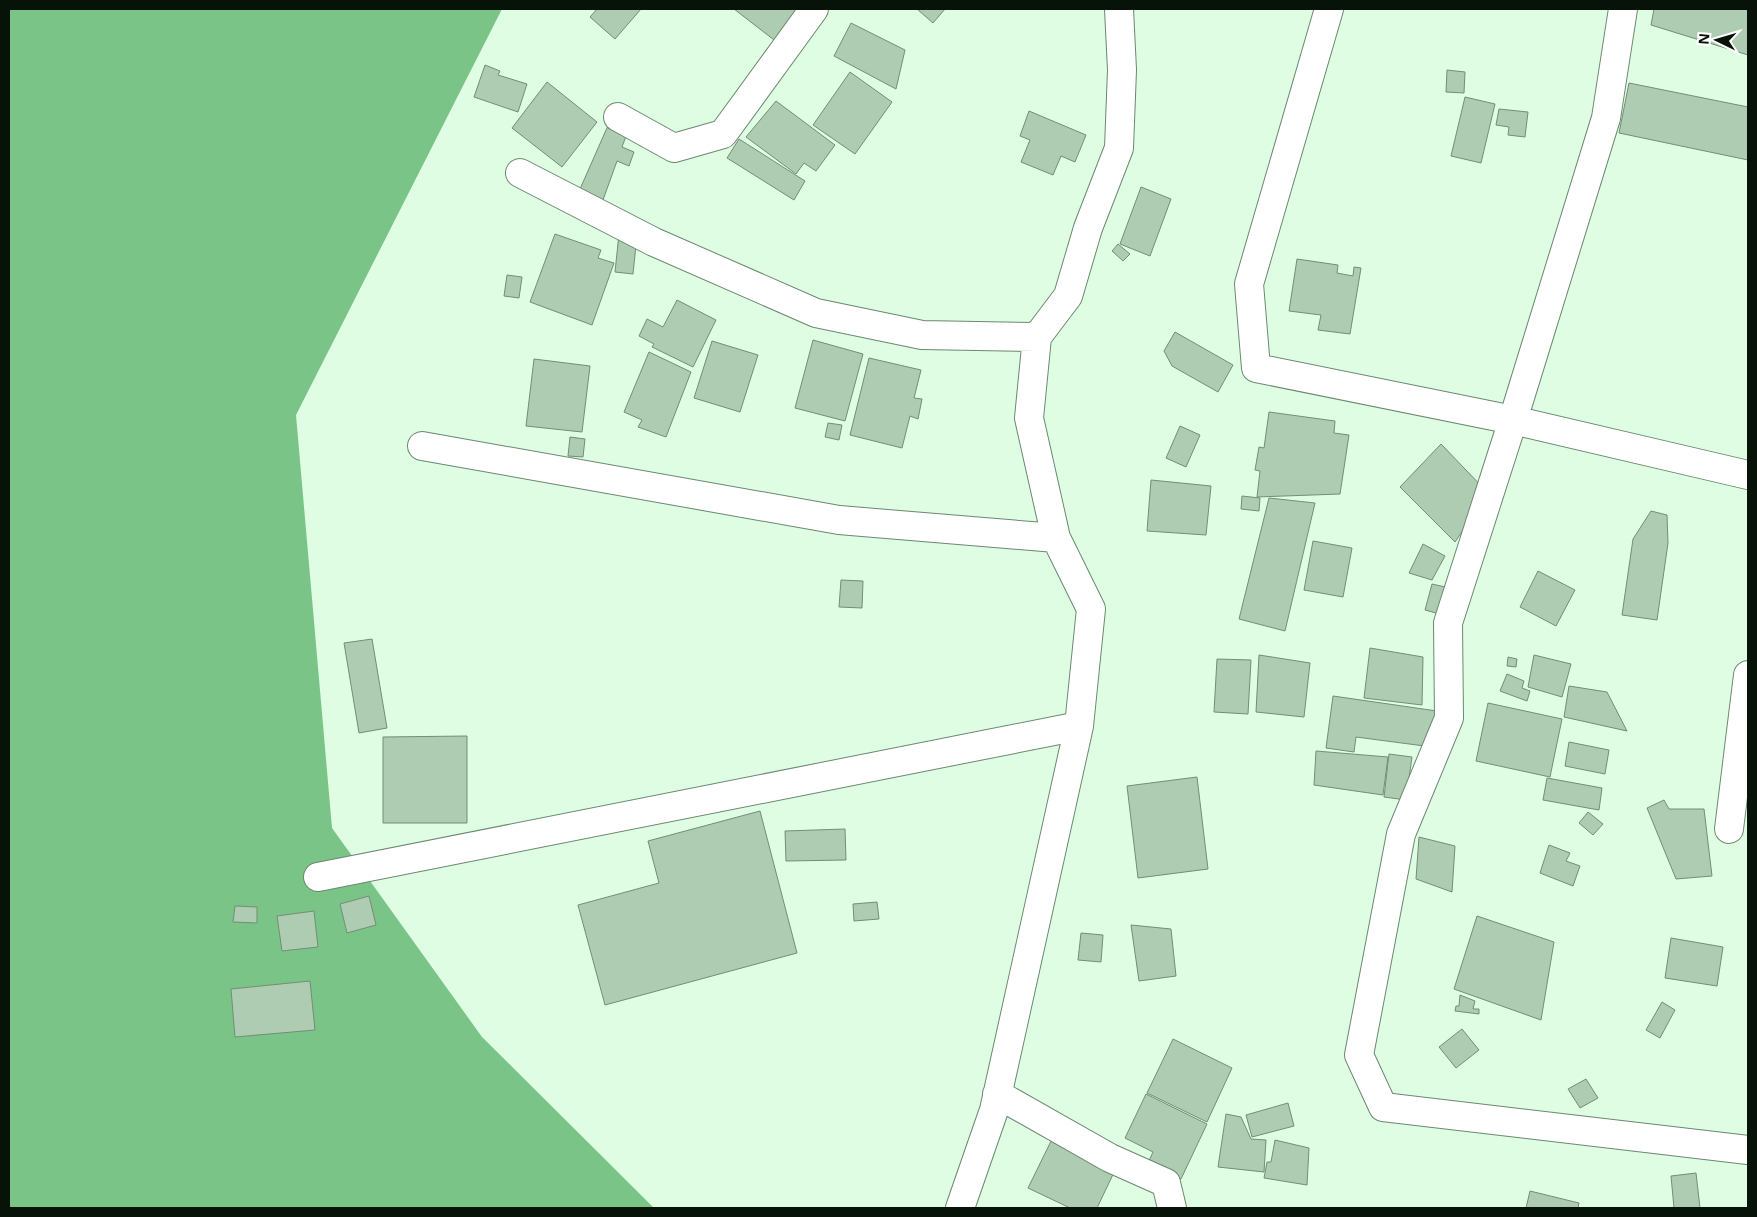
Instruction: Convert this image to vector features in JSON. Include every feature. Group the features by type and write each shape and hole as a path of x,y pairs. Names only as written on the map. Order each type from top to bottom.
{"street":[{"path":"618,117 674,148 723,134 814,9"},
{"path":"960,1208 994,1110 1079,726 1091,609 1056,538 1029,418 1037,337 1068,296 1088,228 1118,148 1122,70 1119,9"},
{"path":"1329,9 1249,284 1256,368 1514,420 1748,476"},
{"path":"1624,9 1606,118 1514,420 1448,623 1449,718 1401,834 1358,1055 1383,1107 1748,1150"},
{"path":"520,173 654,242 816,313 922,336 1037,337"},
{"path":"422,446 839,520 1056,538"},
{"path":"1729,829 1748,675"},
{"path":"318,877 1079,726"},
{"path":"997,1094 1110,1158 1166,1183 1172,1208"}],"green space":[{"path":"9,9 502,9 296,415 332,828 482,1037 654,1208 9,1208"}],"building":[{"path":"597,9 641,9 615,39 590,17"},
{"path":"734,9 804,9 778,43"},
{"path":"917,9 945,9 933,23"},
{"path":"1654,9 1748,9 1748,55 1651,25"},
{"path":"851,23 905,50 896,89 834,56"},
{"path":"485,65 500,71 498,75 527,84 518,112 474,97"},
{"path":"1447,70 1465,72 1464,93 1446,92"},
{"path":"850,72 892,102 855,154 813,125"},
{"path":"547,82 597,122 562,167 512,128"},
{"path":"1629,83 1748,107 1748,160 1619,133"},
{"path":"1465,97 1495,104 1481,163 1451,156"},
{"path":"776,101 835,145 816,171 804,163 796,174 746,137"},
{"path":"1499,109 1528,112 1525,137 1508,135 1509,127 1496,125"},
{"path":"1029,111 1086,135 1075,162 1061,156 1053,175 1021,162 1030,140 1020,136"},
{"path":"610,121 629,128 622,147 634,152 629,166 617,161 603,200 580,189"},
{"path":"739,139 805,181 794,200 727,158"},
{"path":"1141,187 1171,199 1150,256 1120,244"},
{"path":"555,234 601,250 598,258 614,263 592,325 530,302"},
{"path":"619,234 637,235 633,274 615,272"},
{"path":"1118,244 1130,254 1123,261 1112,251"},
{"path":"1297,259 1338,265 1337,273 1353,276 1354,267 1361,268 1350,334 1318,330 1321,315 1289,311"},
{"path":"507,275 522,277 519,298 504,296"},
{"path":"677,300 716,320 693,367 652,347 654,344 639,336 647,319 663,327"},
{"path":"1175,332 1233,365 1218,392 1172,366 1164,351"},
{"path":"813,340 863,354 845,421 795,408"},
{"path":"712,341 758,355 740,412 694,398"},
{"path":"649,352 691,372 666,437 638,427 642,420 624,412"},
{"path":"869,358 921,370 914,398 922,399 918,419 910,416 902,448 850,435"},
{"path":"534,359 590,366 582,432 526,426"},
{"path":"1269,412 1335,421 1334,433 1349,435 1340,494 1257,497 1260,471 1255,470 1259,447 1264,448"},
{"path":"828,423 842,425 839,440 825,437"},
{"path":"1180,426 1200,435 1186,467 1166,458"},
{"path":"570,437 585,439 583,457 568,456"},
{"path":"1441,444 1488,493 1455,542 1400,487"},
{"path":"1151,480 1211,486 1206,535 1147,531"},
{"path":"1242,496 1260,498 1259,511 1241,509"},
{"path":"1269,498 1315,503 1285,631 1239,619"},
{"path":"1651,511 1667,515 1668,543 1657,620 1622,615 1633,539"},
{"path":"1313,541 1352,548 1343,597 1304,590"},
{"path":"1423,544 1445,556 1432,580 1409,573"},
{"path":"1538,571 1575,590 1556,626 1520,607"},
{"path":"841,580 863,581 862,608 839,607"},
{"path":"1432,584 1454,589 1447,616 1425,610"},
{"path":"372,639 387,728 359,733 344,643"},
{"path":"1370,648 1423,657 1422,705 1364,698"},
{"path":"1259,655 1310,663 1304,717 1256,712"},
{"path":"1534,655 1571,664 1562,697 1528,687"},
{"path":"1508,657 1517,659 1516,667 1507,666"},
{"path":"1217,659 1251,660 1248,714 1214,712"},
{"path":"1507,674 1524,681 1522,688 1530,691 1527,701 1500,691"},
{"path":"1569,686 1607,692 1627,731 1564,717"},
{"path":"1333,696 1437,711 1432,747 1356,737 1354,752 1326,748"},
{"path":"1488,703 1562,719 1550,777 1476,761"},
{"path":"467,736 467,823 383,823 383,737"},
{"path":"1569,742 1609,750 1605,774 1565,766"},
{"path":"1316,751 1388,757 1383,795 1314,785"},
{"path":"1389,754 1412,757 1406,800 1384,797"},
{"path":"1197,777 1208,869 1138,878 1127,786"},
{"path":"1547,778 1602,788 1599,810 1543,800"},
{"path":"1664,800 1669,809 1704,809 1712,876 1676,879 1647,808"},
{"path":"760,811 797,953 605,1005 578,905 659,883 648,841"},
{"path":"1588,812 1603,824 1593,835 1579,823"},
{"path":"845,829 846,860 786,861 785,831"},
{"path":"1419,837 1455,846 1452,892 1416,879"},
{"path":"1549,845 1570,853 1566,861 1580,866 1573,886 1540,873"},
{"path":"369,896 376,925 347,933 340,904"},
{"path":"877,902 879,919 854,921 853,904"},
{"path":"235,906 257,907 257,923 233,922"},
{"path":"314,911 318,947 282,951 277,916"},
{"path":"1477,916 1554,942 1541,1020 1454,989"},
{"path":"1131,925 1171,929 1176,976 1139,981"},
{"path":"1081,933 1103,935 1101,962 1078,960"},
{"path":"1671,938 1723,947 1717,986 1665,978"},
{"path":"310,981 315,1030 235,1037 231,989"},
{"path":"1460,995 1475,1001 1473,1009 1479,1009 1479,1014 1455,1011 1456,1006 1459,1006"},
{"path":"1662,1002 1675,1010 1660,1038 1646,1030"},
{"path":"1462,1029 1479,1050 1456,1068 1439,1047"},
{"path":"1173,1039 1232,1068 1207,1122 1147,1093"},
{"path":"1586,1079 1598,1098 1580,1108 1568,1089"},
{"path":"1146,1094 1207,1124 1181,1179 1148,1163 1153,1152 1125,1138"},
{"path":"1288,1103 1294,1126 1252,1137 1246,1115"},
{"path":"1226,1114 1241,1117 1251,1139 1266,1140 1264,1172 1218,1167"},
{"path":"1055,1133 1118,1164 1097,1208 1070,1208 1028,1188"},
{"path":"1275,1140 1309,1148 1307,1185 1264,1178 1267,1162 1271,1162"},
{"path":"1696,1173 1700,1208 1674,1208 1671,1176"},
{"path":"1530,1191 1579,1203 1578,1208 1526,1208"}]}
